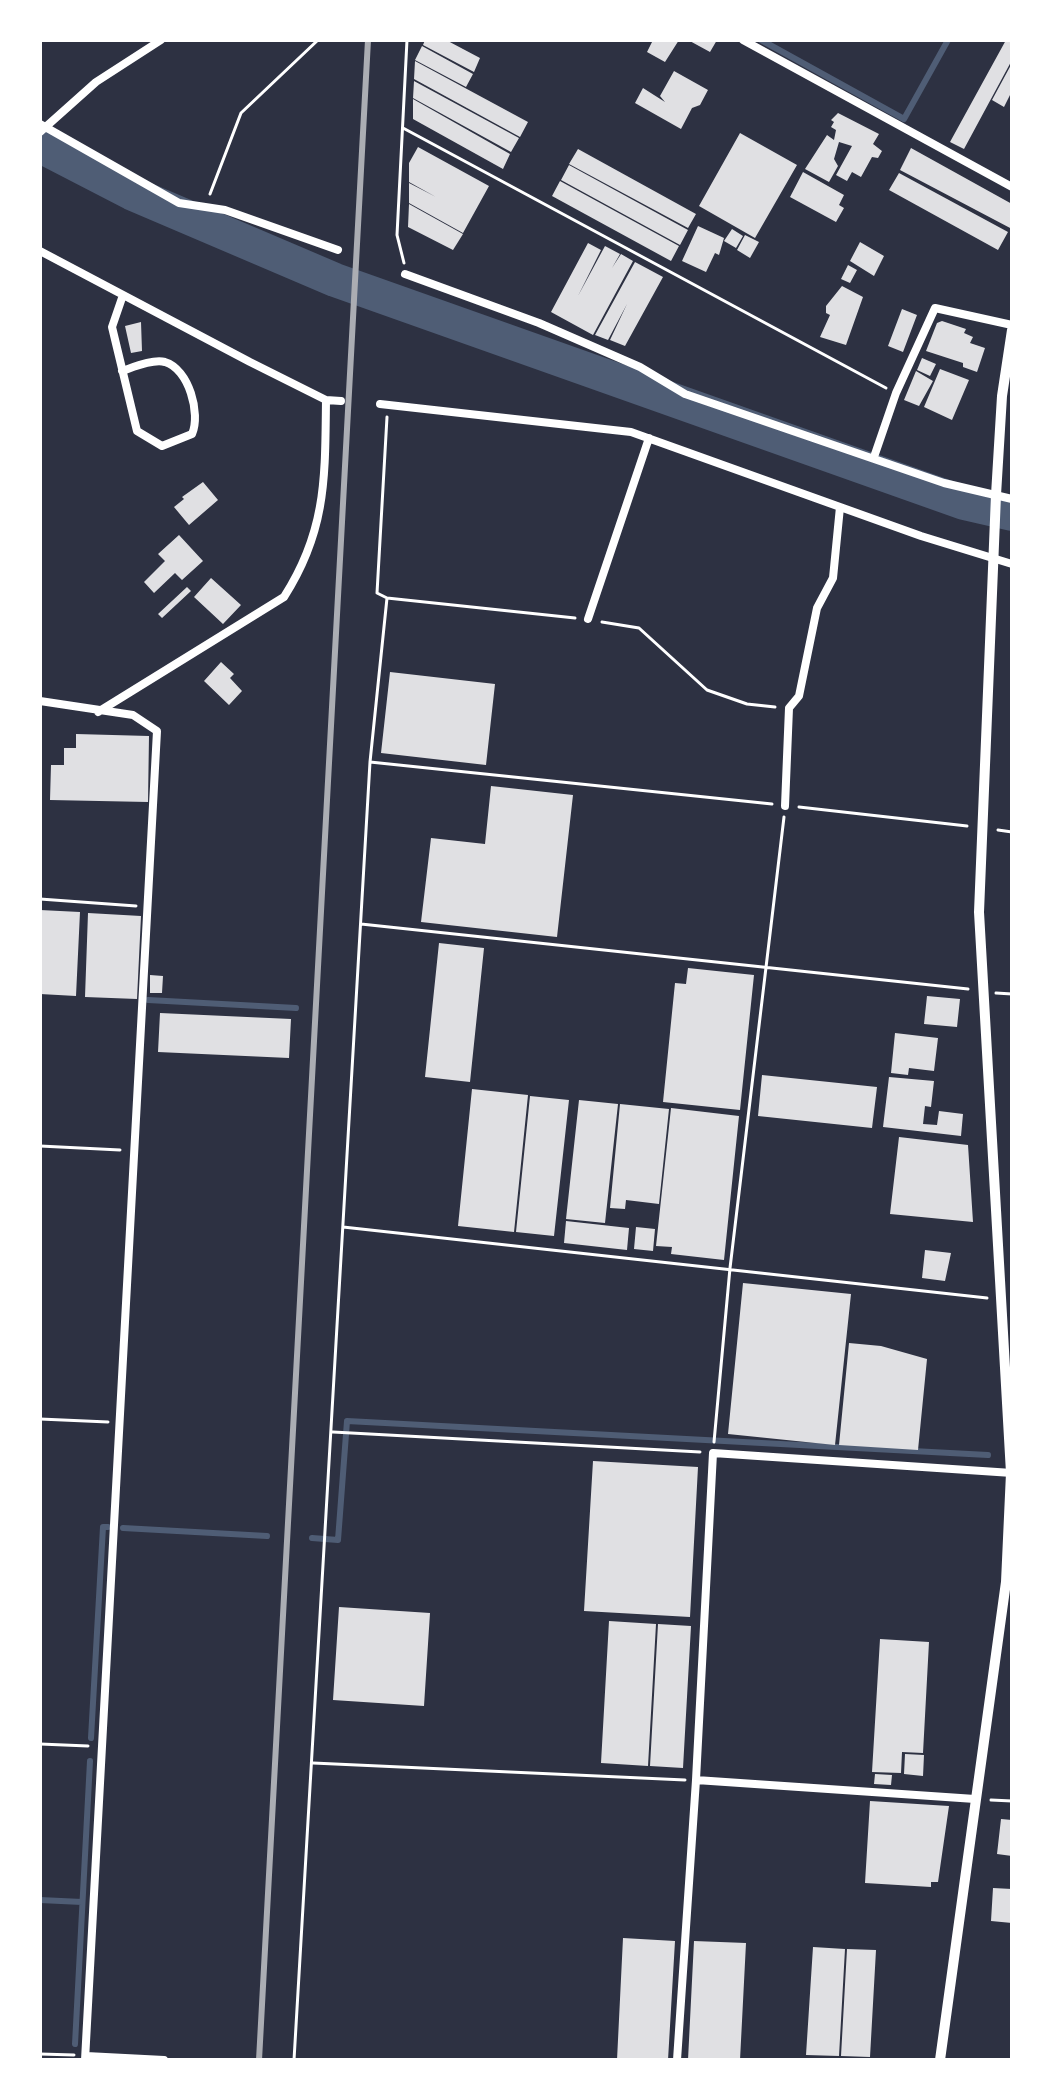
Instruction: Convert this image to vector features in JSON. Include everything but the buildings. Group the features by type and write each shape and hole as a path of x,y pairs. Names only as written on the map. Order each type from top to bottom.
{"street":[{"path":"161,40 96,82 41,128 179,203 225,210 338,250"},
{"path":"743,40 1012,187"},
{"path":"40,251 326,400 341,401"},
{"path":"405,274 539,323 640,367 685,394 944,483 1012,499"},
{"path":"122,371 157,362 171,365 187,384 196,421 192,434 162,446 137,431 122,371 112,327 123,295"},
{"path":"874,457 896,393 935,308 1012,327 1002,396 996,497 979,912 1012,1473 1006,1582 940,2060"},
{"path":"98,712 284,597 304,567 318,529 325,471 326,400"},
{"path":"384,405 631,432 840,507 1012,564"},
{"path":"588,619 649,438"},
{"path":"785,806 789,708 799,696 817,608 833,578 840,507"},
{"path":"40,701 133,715 157,731 86,2058 164,2060"},
{"path":"677,2060 713,1453 1012,1473"},
{"path":"696,1780 975,1799"}],"path":[{"path":"209,209 210,191 241,113 318,40"},
{"path":"405,274 397,235 407,40"},
{"path":"403,128 896,393"},
{"path":"384,405 377,593 387,598 588,619 639,628 707,690 747,704 789,708"},
{"path":"294,2060 370,762 387,598"},
{"path":"370,762 1012,832"},
{"path":"714,1437 730,1268 785,806"},
{"path":"40,899 147,907"},
{"path":"361,924 767,965 1012,994"},
{"path":"40,1146 135,1151"},
{"path":"343,1227 1002,1300"},
{"path":"40,1419 120,1423"},
{"path":"333,1432 713,1453"},
{"path":"40,1744 102,1746"},
{"path":"313,1763 696,1780"},
{"path":"975,1799 1012,1801"},
{"path":"40,2054 86,2058"}],"waterway":[{"path":"761,40 904,119 948,40"},
{"path":"40,146 131,193 335,280 964,503 1012,514"},
{"path":"148,1000 296,1008"},
{"path":"312,1538 338,1540 347,1421 988,1455"},
{"path":"91,1738 103,1527 108,1527"},
{"path":"123,1528 267,1536"},
{"path":"75,2044 90,1761"},
{"path":"40,1900 82,1902"}],"railway":[{"path":"259,2060 368,40"}]}
